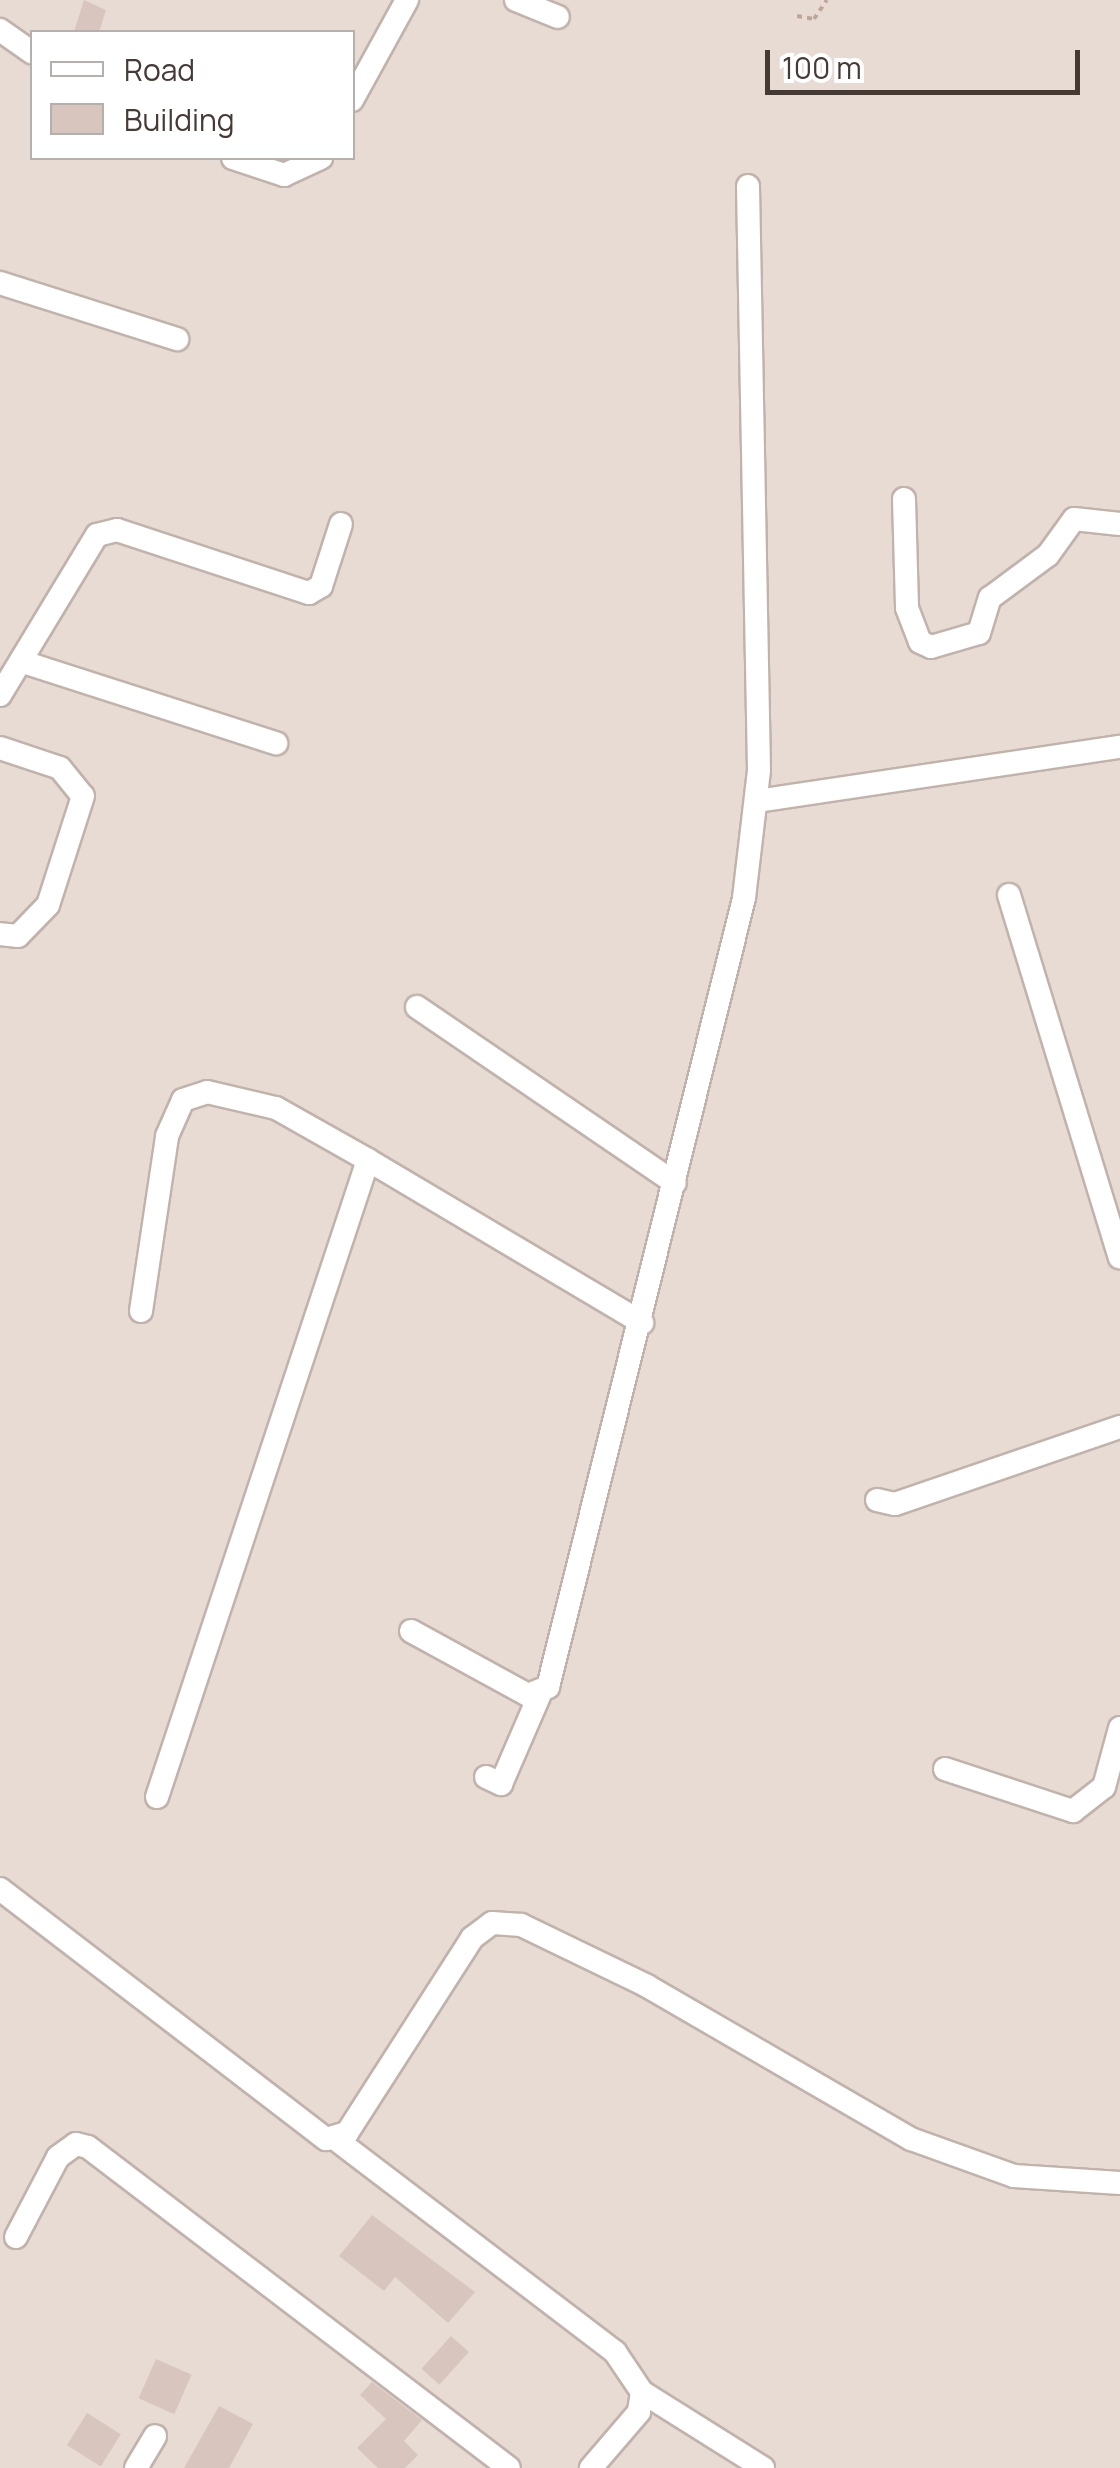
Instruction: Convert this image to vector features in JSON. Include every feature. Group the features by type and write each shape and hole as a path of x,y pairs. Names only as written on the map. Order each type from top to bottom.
{"street":[{"path":"355,95 407,0"},
{"path":"516,0 558,17"},
{"path":"0,30 30,51"},
{"path":"239,160 284,175 318,160"},
{"path":"486,1776 501,1784 540,1694 595,1522 744,898 757,801 748,186"},
{"path":"0,283 177,339"},
{"path":"904,499 907,608 920,642 931,647 979,633 990,598 1038,564 1074,519 1120,524"},
{"path":"0,696 108,530 309,593 321,586 341,524"},
{"path":"23,662 276,743"},
{"path":"757,801 1120,747"},
{"path":"0,748 60,768 83,796 48,905 18,936 0,934"},
{"path":"1009,895 1120,1257"},
{"path":"417,1007 675,1183"},
{"path":"142,1311 167,1136 183,1100 224,1094 276,1108 642,1323"},
{"path":"156,1797 368,1160"},
{"path":"877,1500 895,1504 1120,1428"},
{"path":"412,1632 476,1670 540,1694"},
{"path":"945,1769 1073,1811 1104,1787 1120,1728"},
{"path":"0,1889 615,2352 642,2392 763,2468"},
{"path":"334,2138 348,2134 472,1938 492,1923 521,1925 647,1986 911,2139 1014,2176 1120,2183"},
{"path":"16,2237 58,2158 76,2144 88,2147 509,2468"},
{"path":"591,2468 640,2412 642,2392"},
{"path":"136,2468 155,2436"}],"path":[{"path":"797,16 814,19 827,0"}],"shaded area":[{"path":"0,0 1120,0 1120,2468 0,2468"}],"building":[{"path":"84,0 106,10 100,30 75,30"},
{"path":"372,2215 475,2292 448,2323 395,2277 384,2291 339,2256"},
{"path":"451,2336 469,2352 439,2385 422,2369"},
{"path":"156,2359 192,2375 174,2414 139,2398"},
{"path":"372,2382 422,2420 404,2441 418,2455 405,2468 378,2468 357,2448 386,2419 360,2395"},
{"path":"219,2406 253,2424 229,2468 184,2468"},
{"path":"87,2413 121,2434 101,2466 67,2445"}]}
